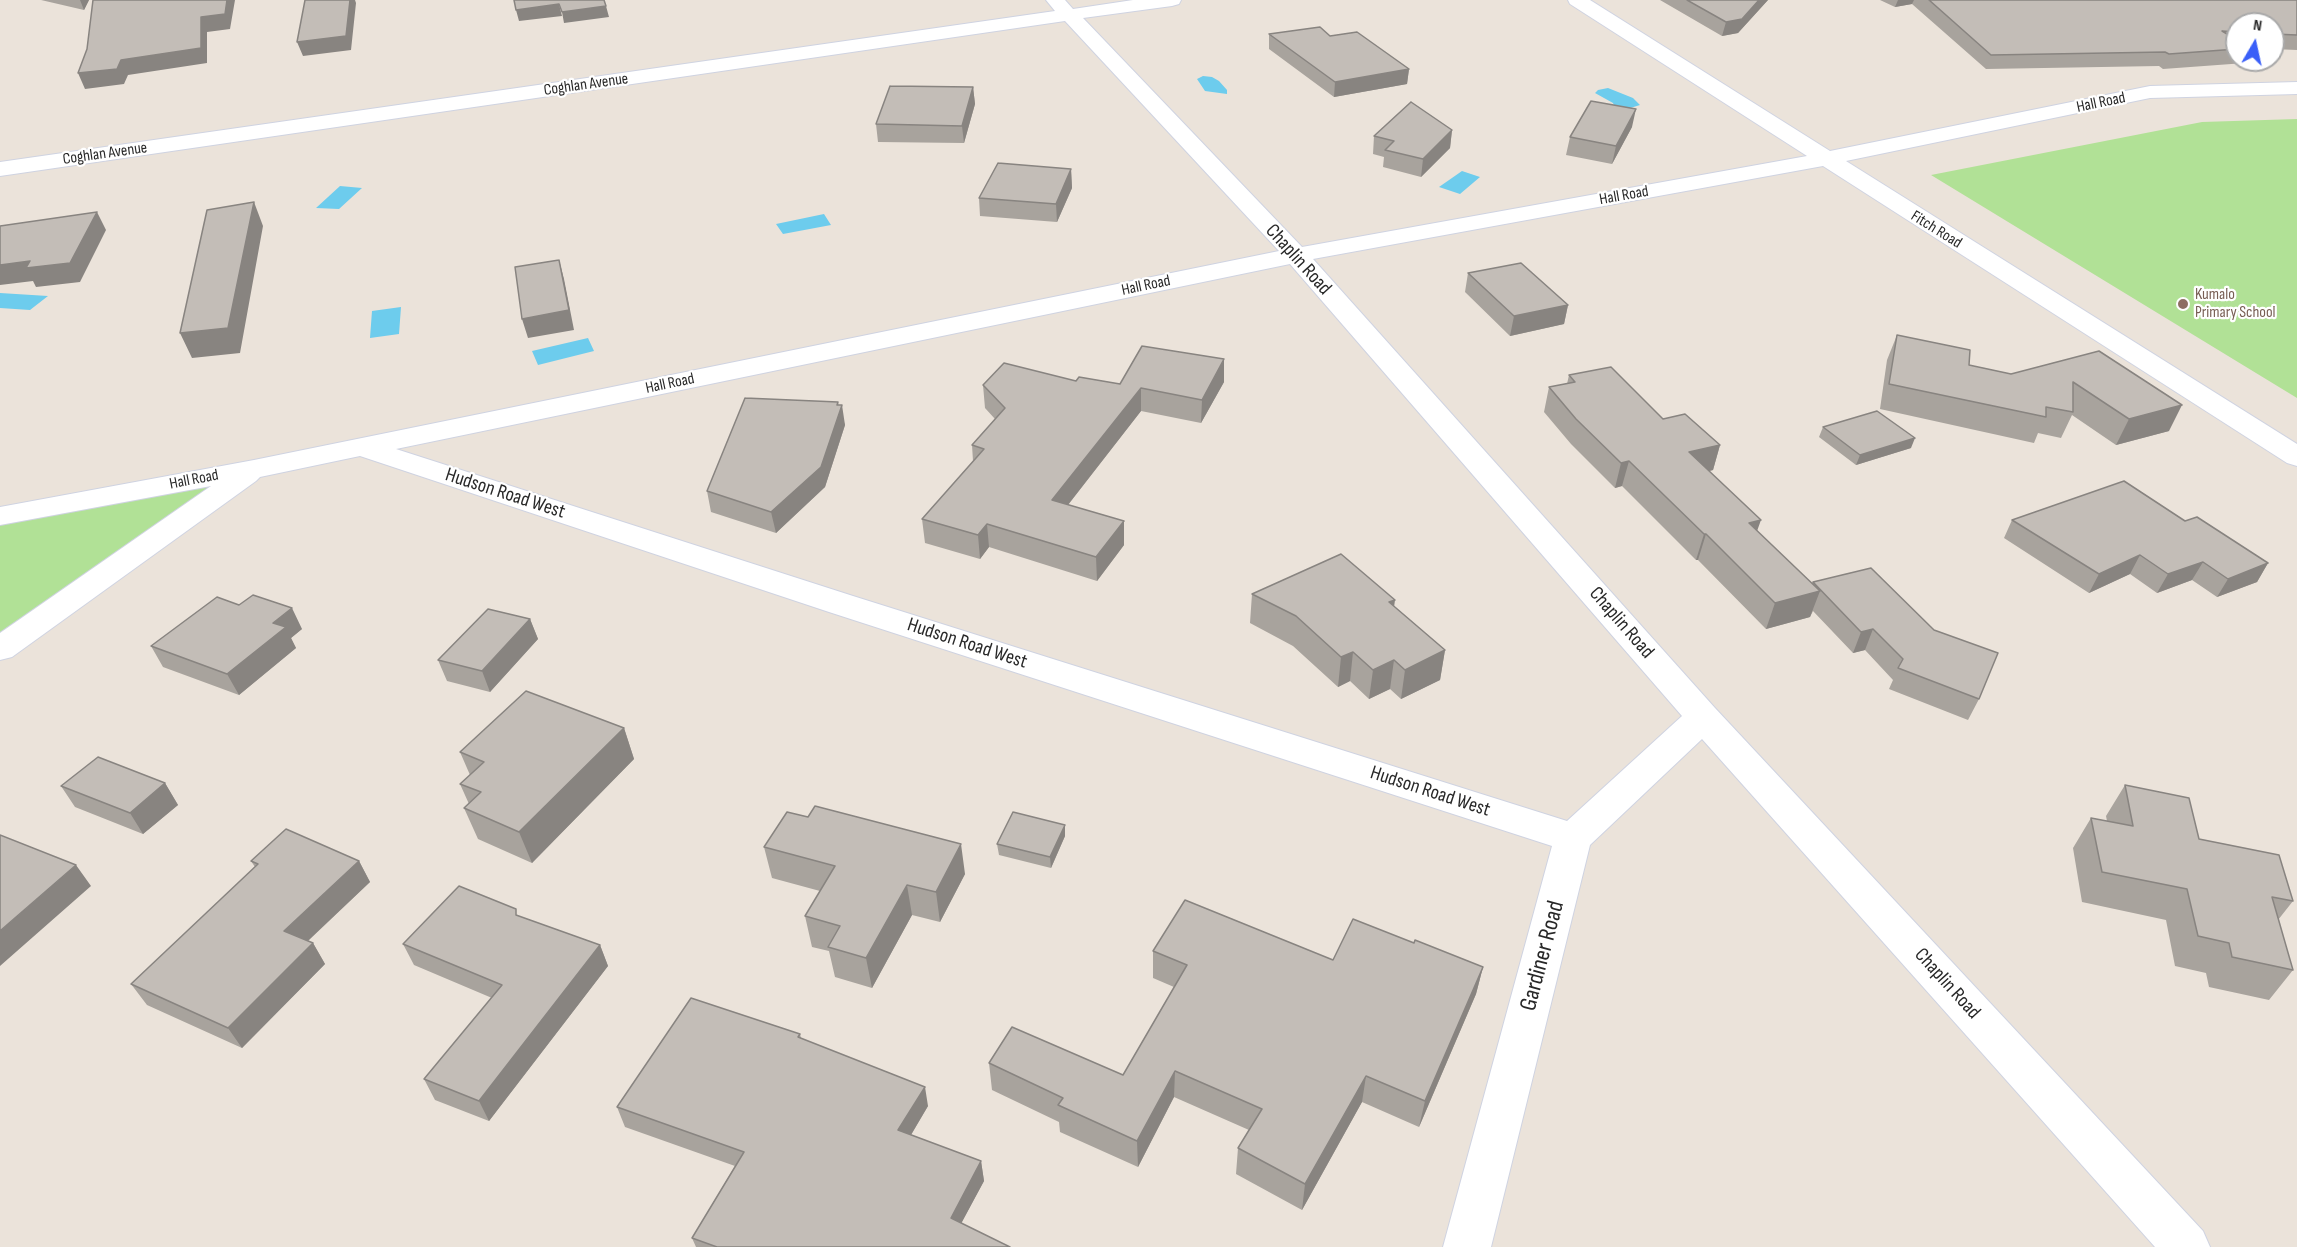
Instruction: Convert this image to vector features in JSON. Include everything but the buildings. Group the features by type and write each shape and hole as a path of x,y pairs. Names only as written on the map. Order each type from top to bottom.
{"street":[{"name":"Coghlan Avenue","path":"0,169 1062,8 1172,0"},
{"name":"Fitch Road","path":"1577,0 2297,457"},
{"name":"Chaplin Road","path":"1062,8 1296,255 1703,717 2186,1247"},
{"name":"Hall Road","path":"0,516 254,469 1296,255 1825,159 2150,92 2297,88"},
{"name":"Hudson Road West","path":"361,447 829,601 1573,838"},
{"path":"0,649 254,469"},
{"path":"1573,838 1703,717"},
{"name":"Gardiner Road","path":"1467,1247 1573,838"}],"green space":[{"name":"Kumalo Primary School","path":"2297,119 2297,398 1931,175 2202,122"},
{"path":"229,480 0,642 0,522"}],"water":[{"path":"1203,76 1219,81 1227,90 1227,94 1205,91 1197,79"},
{"path":"1608,88 1633,98 1640,105 1627,109 1615,108 1613,103 1595,93"},
{"path":"1462,171 1480,177 1460,194 1439,187"},
{"path":"340,186 362,188 339,209 316,208"},
{"path":"824,214 831,225 783,234 776,224"},
{"path":"0,293 48,296 30,310 0,308"},
{"path":"401,307 399,334 370,338 372,311"},
{"path":"588,338 594,351 538,365 532,351"}],"place":[{"name":"Kumalo Primary School","path":"2183,304"}]}
